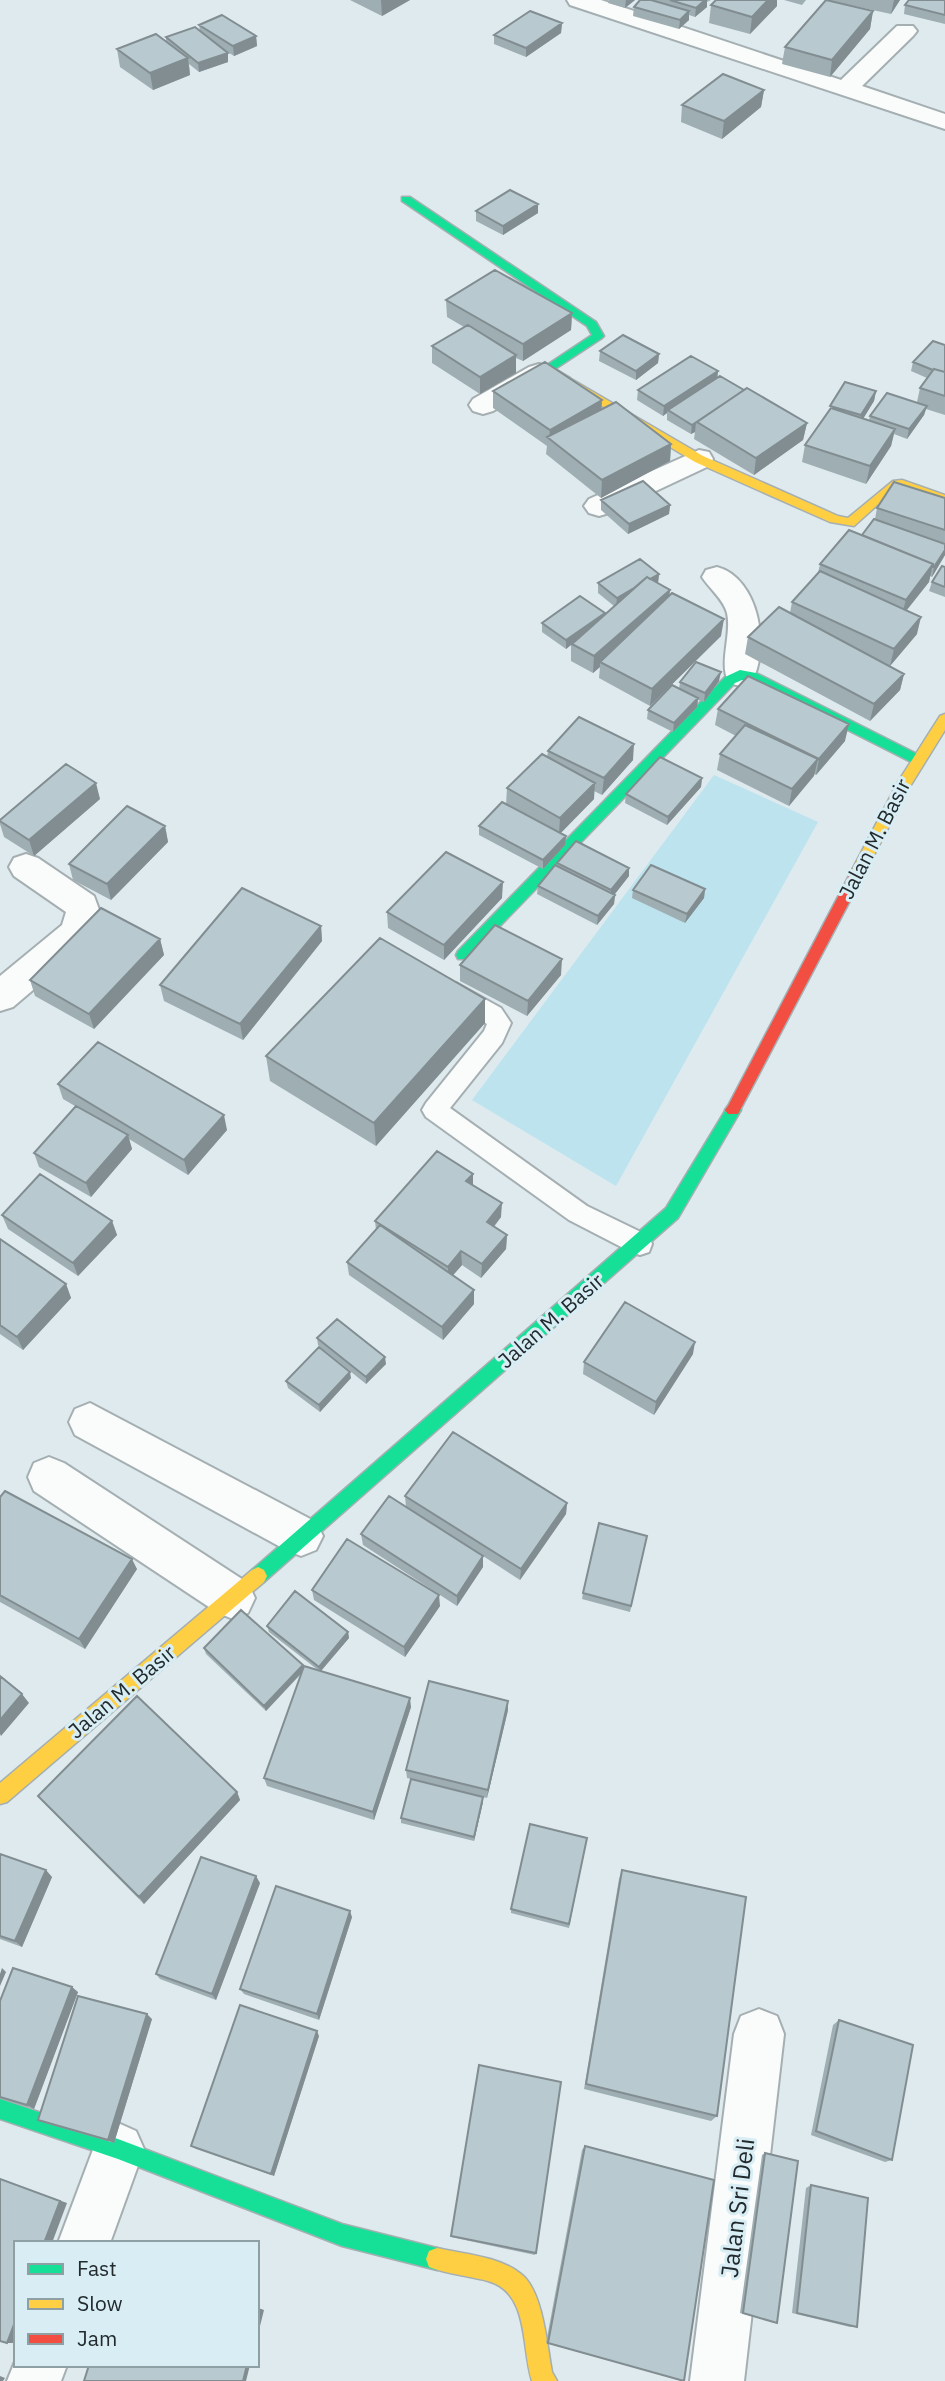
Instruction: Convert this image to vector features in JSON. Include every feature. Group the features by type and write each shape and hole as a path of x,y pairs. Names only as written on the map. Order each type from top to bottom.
{"street":[{"path":"579,0 945,122"},
{"path":"845,89 905,31"},
{"path":"406,199 592,324 598,336 483,405"},
{"path":"547,369 699,459 834,519 850,523 893,485 902,484 945,499"},
{"path":"599,506 699,459"},
{"path":"717,577 741,606 745,627 740,675"},
{"path":"463,955 730,680 740,675 751,676 916,759"},
{"name":"Jalan M. Basir","path":"0,1795 233,1598 301,1536 640,1244 672,1213 702,1167 814,960 916,759 945,719"},
{"path":"0,997 75,934 84,915 82,905 26,867"},
{"path":"90,1422 301,1536"},
{"path":"49,1477 233,1598"},
{"name":"Jalan Sri Deli","path":"717,2381 759,2034"},
{"path":"0,2109 118,2149 342,2235 515,2282 524,2295 542,2378 546,2381"},
{"path":"85,2241 118,2149"}],"lane":[{"path":"432,978 493,1014 499,1023 494,1036 434,1110 578,1213 640,1244"}],"shaded area":[{"path":"714,775 818,822 616,1186 472,1100"}],"building":[{"path":"640,0 651,0 689,11 680,20 634,7"},
{"path":"670,0 705,0 696,8"},
{"path":"716,0 768,0 752,17 711,5"},
{"path":"826,0 873,11 832,60 785,47"},
{"path":"909,0 945,0 945,15 905,5"},
{"path":"530,11 562,23 526,48 494,35"},
{"path":"222,15 256,36 233,46 199,25"},
{"path":"195,27 228,53 198,63 166,37"},
{"path":"156,34 188,58 150,73 117,49"},
{"path":"723,74 764,90 724,121 682,105"},
{"path":"510,190 538,204 503,226 476,211"},
{"path":"495,270 572,313 523,344 446,300"},
{"path":"468,325 516,355 480,377 432,346"},
{"path":"623,335 659,354 636,371 600,351"},
{"path":"933,341 945,345 945,372 913,362"},
{"path":"691,356 718,371 664,406 638,390"},
{"path":"545,362 602,400 550,430 493,391"},
{"path":"934,369 945,372 945,396 920,388"},
{"path":"720,376 744,390 692,425 668,410"},
{"path":"845,382 876,391 861,415 830,406"},
{"path":"747,388 807,423 756,458 697,422"},
{"path":"887,393 927,406 909,429 870,416"},
{"path":"616,402 671,444 602,480 547,437"},
{"path":"831,408 895,429 870,466 805,445"},
{"path":"643,481 670,505 629,524 601,500"},
{"path":"894,482 945,498 945,530 877,508"},
{"path":"874,519 945,544 945,550 933,567 933,564 862,535"},
{"path":"849,530 933,564 906,600 820,564"},
{"path":"640,559 659,574 650,579 647,577 617,598 598,583"},
{"path":"942,566 945,567 945,587 932,582"},
{"path":"820,571 921,617 894,649 792,602"},
{"path":"647,577 670,590 594,656 572,644"},
{"path":"672,593 724,619 652,689 600,662"},
{"path":"580,596 605,613 566,640 542,623"},
{"path":"779,607 904,674 874,704 748,637"},
{"path":"696,662 721,672 705,693 680,682"},
{"path":"748,676 849,724 819,759 718,709"},
{"path":"672,685 698,698 674,723 648,710"},
{"path":"579,717 634,744 604,778 548,751"},
{"path":"745,725 818,759 792,789 720,754"},
{"path":"542,754 595,783 560,818 507,788"},
{"path":"660,757 702,778 668,817 626,794"},
{"path":"66,764 96,783 29,840 0,821 0,820"},
{"path":"502,802 566,836 543,860 479,826"},
{"path":"127,806 165,826 107,884 69,864"},
{"path":"576,841 629,868 611,890 557,863"},
{"path":"446,852 503,882 444,945 387,912"},
{"path":"555,865 615,895 598,916 538,886"},
{"path":"651,865 705,889 687,914 633,890"},
{"path":"242,888 321,926 240,1024 160,985"},
{"path":"101,908 160,939 89,1014 30,980"},
{"path":"495,925 562,959 528,1001 460,965"},
{"path":"380,938 485,999 374,1123 266,1056"},
{"path":"98,1042 224,1115 184,1160 58,1084"},
{"path":"76,1106 128,1135 86,1183 34,1153"},
{"path":"437,1151 473,1174 466,1181 502,1203 487,1222 507,1235 482,1264 461,1251 448,1267 375,1221"},
{"path":"40,1174 112,1221 73,1263 2,1215"},
{"path":"380,1225 474,1290 442,1327 347,1262"},
{"path":"0,1239 66,1284 17,1337 0,1325"},
{"path":"625,1302 695,1342 656,1402 584,1362"},
{"path":"337,1319 385,1357 366,1377 317,1338"},
{"path":"319,1347 350,1372 319,1405 286,1381"},
{"path":"453,1432 567,1503 521,1569 405,1496"},
{"path":"5,1491 132,1559 79,1639 0,1595 0,1497"},
{"path":"389,1496 483,1556 457,1596 361,1534"},
{"path":"599,1523 647,1536 631,1606 583,1593"},
{"path":"347,1539 439,1595 404,1647 312,1590"},
{"path":"295,1591 348,1632 319,1667 267,1626"},
{"path":"241,1610 303,1665 264,1706 204,1648"},
{"path":"304,1666 410,1698 373,1812 264,1778"},
{"path":"0,1676 22,1694 0,1720"},
{"path":"429,1681 508,1701 488,1790 406,1770"},
{"path":"137,1696 237,1792 139,1897 38,1796"},
{"path":"411,1779 483,1797 474,1837 401,1818"},
{"path":"530,1824 587,1838 569,1924 511,1909"},
{"path":"0,1854 46,1870 15,1941 0,1936"},
{"path":"201,1857 256,1876 212,1994 156,1974"},
{"path":"622,1870 746,1897 717,2116 586,2084"},
{"path":"276,1886 350,1911 317,2014 240,1989"},
{"path":"13,1968 72,1987 27,2105 0,2097 0,2001"},
{"path":"78,1996 147,2014 108,2140 38,2120"},
{"path":"240,2005 317,2031 271,2174 191,2146"},
{"path":"839,2020 913,2045 892,2160 816,2131"},
{"path":"479,2065 561,2082 536,2253 451,2236"},
{"path":"585,2146 714,2180 684,2381 548,2343"},
{"path":"765,2153 798,2161 777,2323 743,2313"},
{"path":"0,2179 60,2201 45,2241 14,2241 14,2324 7,2343 0,2341"},
{"path":"811,2185 868,2198 857,2327 797,2313"},
{"path":"88,2367 246,2367 243,2381 84,2381"}],"traffic: fast":[{"path":"406,199 592,324 598,336 547,369 566,380"},
{"path":"463,955 730,680 740,675 751,676 916,759"},
{"path":"258,1576 672,1213 733,1110"},
{"path":"0,2109 118,2149 342,2235 437,2259"}],"traffic: slow":[{"path":"566,380 699,459 834,519 850,523 893,485 902,484 945,499"},
{"path":"858,872 903,786 945,719"},
{"path":"0,1795 258,1576"},
{"path":"437,2259 500,2274 516,2283 526,2301 542,2378 546,2381"}],"traffic: jam":[{"path":"733,1110 858,872"}]}
